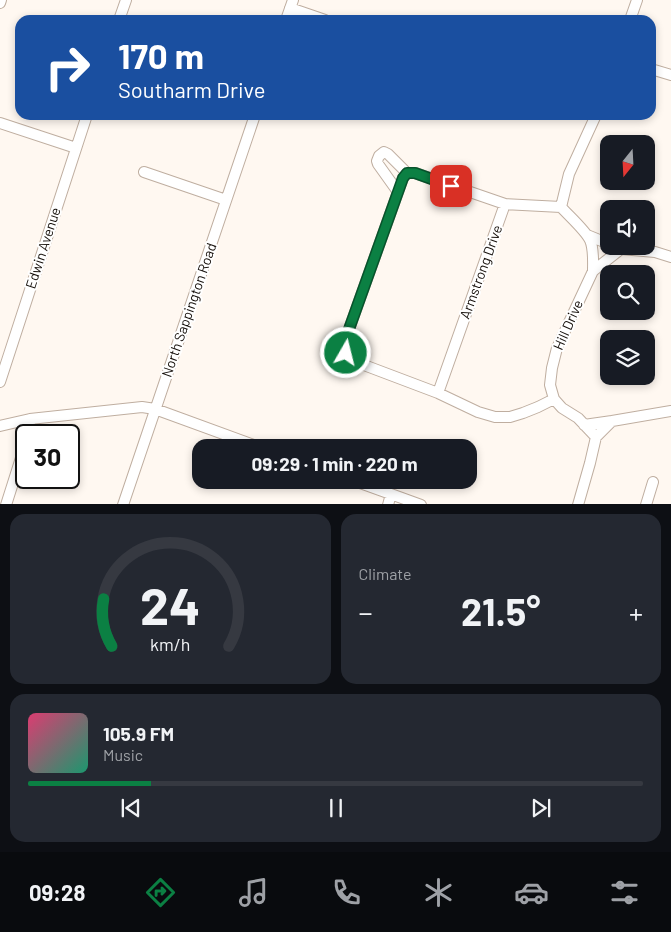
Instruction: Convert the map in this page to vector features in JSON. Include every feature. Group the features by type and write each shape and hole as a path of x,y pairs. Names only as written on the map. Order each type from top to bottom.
{"street":[{"path":"121,15 126,0"},
{"path":"632,15 637,0"},
{"path":"292,4 315,15"},
{"path":"656,70 671,75"},
{"name":"Edwin Avenue","path":"0,382 85,120"},
{"name":"North Sappington Road","path":"123,504 253,120"},
{"path":"398,192 378,164 379,156 384,152 407,173 415,173 505,204 561,207 569,174 592,120"},
{"path":"0,122 76,148"},
{"path":"144,172 226,200"},
{"path":"407,173 403,178 347,337 344,348 347,356 438,392 478,412 495,417 524,413 554,399 562,408 578,418 596,437"},
{"name":"Armstrong Drive","path":"438,392 505,204"},
{"name":"Hill Drive","path":"561,207 591,241 593,271"},
{"name":"Hill Drive","path":"587,235 600,240"},
{"name":"Hill Drive","path":"655,252 671,257"},
{"name":"Hill Drive","path":"554,399 550,385 557,348 593,271 610,255"},
{"path":"0,426 30,419 142,406 154,408 238,439"},
{"path":"584,425 671,411"},
{"path":"30,419 30,424"},
{"path":"578,504 596,437 612,421"},
{"path":"6,504 15,476"},
{"path":"646,504 653,482"},
{"path":"370,489 390,499 421,504"}],"route":[{"path":"346,353 344,348 348,332 403,178 407,173 415,173 451,186"}]}
